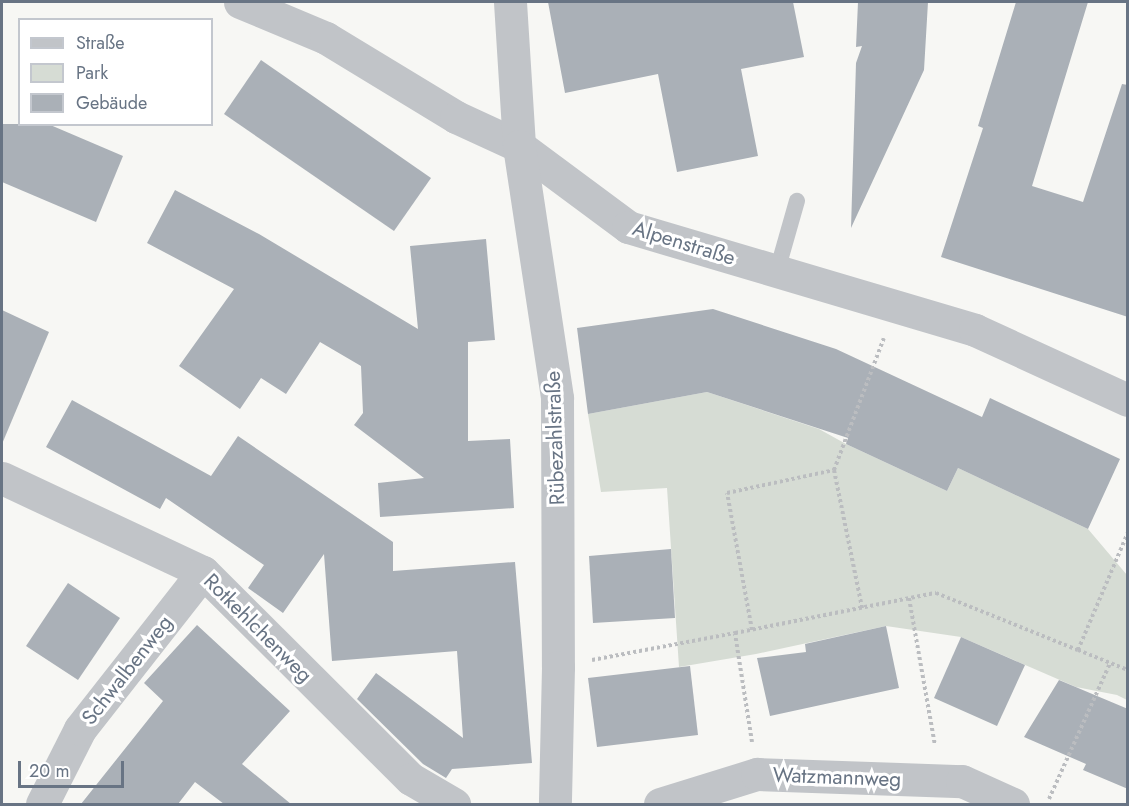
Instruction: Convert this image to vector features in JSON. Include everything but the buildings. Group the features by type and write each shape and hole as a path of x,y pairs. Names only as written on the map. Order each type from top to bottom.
{"street":[{"name":"Alpenstraße","path":"240,2 326,38 456,117 519,146 628,227 975,330 1128,400"},
{"name":"Rübezahlstraße","path":"510,2 519,146 558,398 558,667 555,804"},
{"name":"Rotkehlchenweg","path":"2,478 203,572 411,779 454,804"},
{"name":"Schwalbenweg","path":"42,804 80,729 203,572"},
{"name":"Watzmannweg","path":"660,804 757,774 962,781 1013,804"}],"lane":[{"path":"777,271 797,201"}],"path":[{"path":"862,608 834,470 897,307"},
{"path":"752,630 727,493 834,470"},
{"path":"1078,650 1128,532"},
{"path":"558,667 936,593 1128,670"},
{"path":"909,598 942,780"},
{"path":"735,633 757,774"},
{"path":"1046,804 1110,663"}],"green space":[{"path":"707,392 819,429 947,491 958,468 1088,529 1127,575 1127,700 1117,695 1076,687 961,637 886,626 756,654 679,667 667,488 601,492 588,414"}]}
